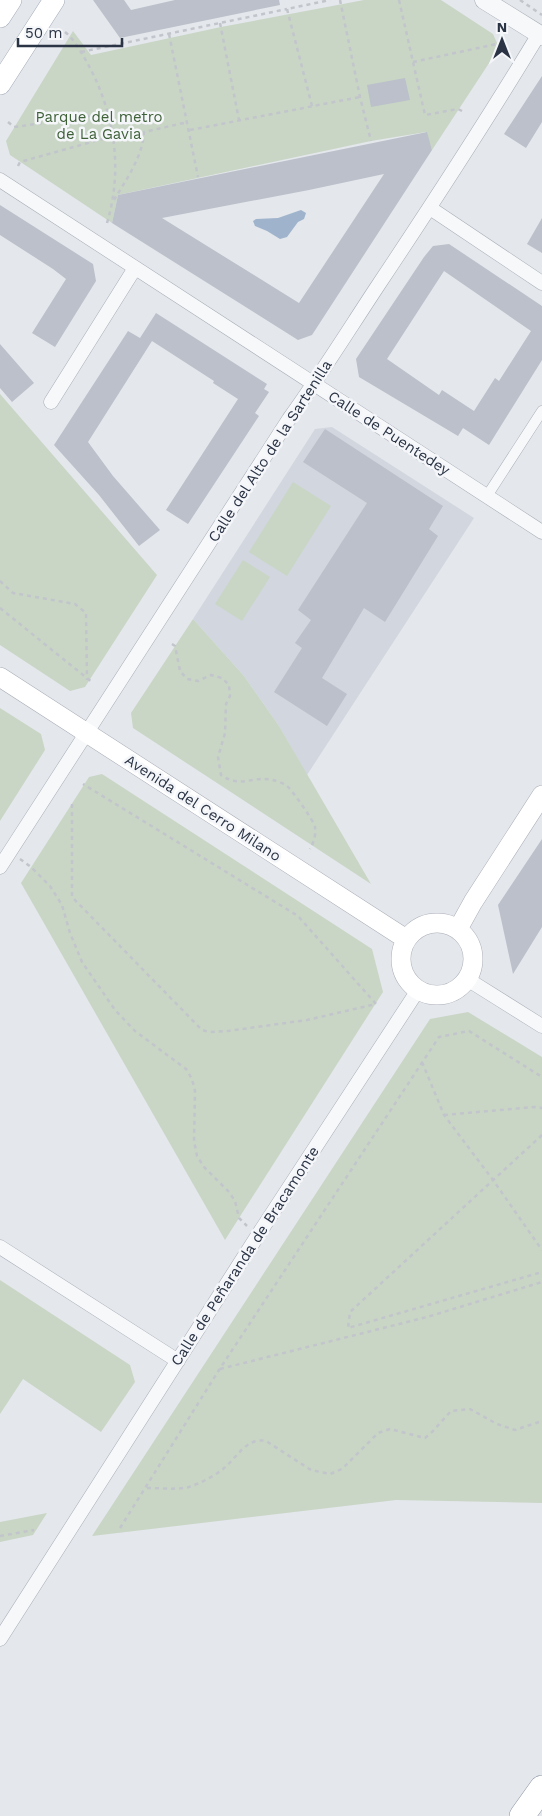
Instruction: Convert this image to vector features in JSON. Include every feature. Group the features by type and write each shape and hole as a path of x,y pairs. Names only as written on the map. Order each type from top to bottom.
{"highway":[{"path":"523,1816 542,1788"},
{"path":"523,1816 542,1795"}],"main road":[{"path":"0,17 11,0"},
{"path":"0,84 54,0"},
{"name":"Avenida del Cerro Milano","path":"0,677 406,940"},
{"path":"458,929 473,902 542,795"},
{"path":"448,923 458,929 465,935 473,952 472,970 467,979 460,988 449,994 438,996 418,990 409,982 403,970 401,960 402,949 406,940 414,930 424,924 448,923"}],"street":[{"path":"484,0 540,35"},
{"name":"Calle del Alto de la Sartenilla","path":"0,867 289,419 430,208 540,35"},
{"name":"Calle de Puentedey","path":"0,180 542,532"},
{"path":"430,208 542,282"},
{"path":"51,402 135,268"},
{"path":"486,496 542,411"},
{"path":"467,979 542,1026"},
{"name":"Calle de Peñaranda de Bracamonte","path":"0,1638 258,1235 418,990"},
{"path":"0,1247 178,1361"}],"path":[{"path":"81,52 330,0"},
{"path":"340,0 371,141"},
{"path":"399,0 425,115 458,109 462,111"},
{"path":"520,0 542,15"},
{"path":"287,9 312,106"},
{"path":"220,23 239,120"},
{"path":"65,32 81,52 102,92 108,113 113,136 116,178 113,201 107,223"},
{"path":"169,34 190,130 198,177"},
{"path":"413,62 506,42"},
{"path":"190,130 360,97"},
{"path":"8,122 14,127 108,113"},
{"path":"113,201 143,143 144,132 188,122"},
{"path":"18,166 20,162 113,136"},
{"path":"0,581 13,593 75,604 86,613 87,680"},
{"path":"0,608 93,683"},
{"path":"172,644 175,646 180,671 187,679 198,681 211,675 222,678 228,685 230,696 226,704 225,733 218,757 221,775 229,781 244,782 262,778 275,780 288,786 314,824 315,836 310,849"},
{"path":"72,804 72,897 202,1030 209,1032 228,1031 307,1020 376,1004 298,916 82,784"},
{"path":"9,853 31,867 50,886 62,905 70,934 82,962 114,1010 135,1031 186,1069 192,1079 195,1092 194,1141 197,1156 204,1167 229,1192 235,1201 239,1218 258,1235"},
{"path":"120,1528 219,1370 440,1037 466,1031 542,1077"},
{"path":"422,1062 444,1115 542,1250"},
{"path":"444,1115 534,1106 542,1108"},
{"path":"542,1135 350,1312 348,1328 542,1272"},
{"path":"219,1370 427,1317 542,1282"},
{"path":"146,1488 188,1487 212,1476 224,1468 252,1442 259,1440 266,1441 311,1470 330,1474 342,1469 378,1433 390,1429 425,1438 451,1411 470,1409 497,1424 515,1430 542,1421"},
{"path":"0,1536 34,1530"}],"shaded area":[{"path":"332,427 474,518 307,775 279,726 244,676 193,619 315,429"}],"green space":[{"name":"Parque del metro de La Gavia","path":"364,0 441,0 493,34 497,43 497,51 432,150 426,132 371,141 118,195 112,223 10,155 6,141 73,31 91,55 221,27"},
{"path":"0,394 157,575 85,687 70,691 0,645"},
{"path":"293,482 331,506 287,576 249,552"},
{"path":"243,560 270,577 242,621 215,604"},
{"path":"193,619 244,676 279,726 371,884 133,728 131,713"},
{"path":"0,708 41,734 45,750 0,821"},
{"path":"102,774 372,949 383,992 225,1240 21,883 89,777"},
{"path":"468,1012 542,1057 542,1503 396,1500 92,1536 430,1019"},
{"path":"0,1280 130,1365 135,1382 101,1432 23,1379 0,1414"},
{"path":"47,1513 33,1535 0,1542 0,1522"}],"water":[{"path":"301,210 306,213 304,219 298,222 287,237 280,239 255,226 253,221 256,219 278,218"}],"building":[{"path":"93,0 124,0 131,10 175,0 279,0 280,5 120,38"},
{"path":"542,76 542,122 526,148 504,134"},
{"path":"405,78 410,100 371,107 367,85"},
{"path":"427,132 432,150 312,335 298,340 112,223 118,195","holes":["384,174 299,303 162,218"]},
{"path":"0,205 93,264 96,281 55,347 32,333 66,279 0,235"},
{"path":"542,218 542,253 527,244"},
{"path":"449,244 542,306 542,360 489,445 463,428 458,436 359,377 356,359 433,246","holes":["444,271 531,331 499,381 495,378 474,411 442,390 439,395 387,359"]},
{"path":"156,313 267,384 264,389 269,392 255,413 259,416 188,524 166,510 238,399 213,383 214,381 152,341 88,442 113,476 160,530 139,546 99,495 54,445 128,331 140,338"},
{"path":"0,344 34,383 12,402 0,388"},
{"path":"325,429 443,506 429,529 438,536 385,622 364,608 322,678 347,694 327,726 274,692 302,648 295,643 311,620 298,610 367,503 303,462"},
{"path":"542,839 542,927 513,974 498,905"}]}
